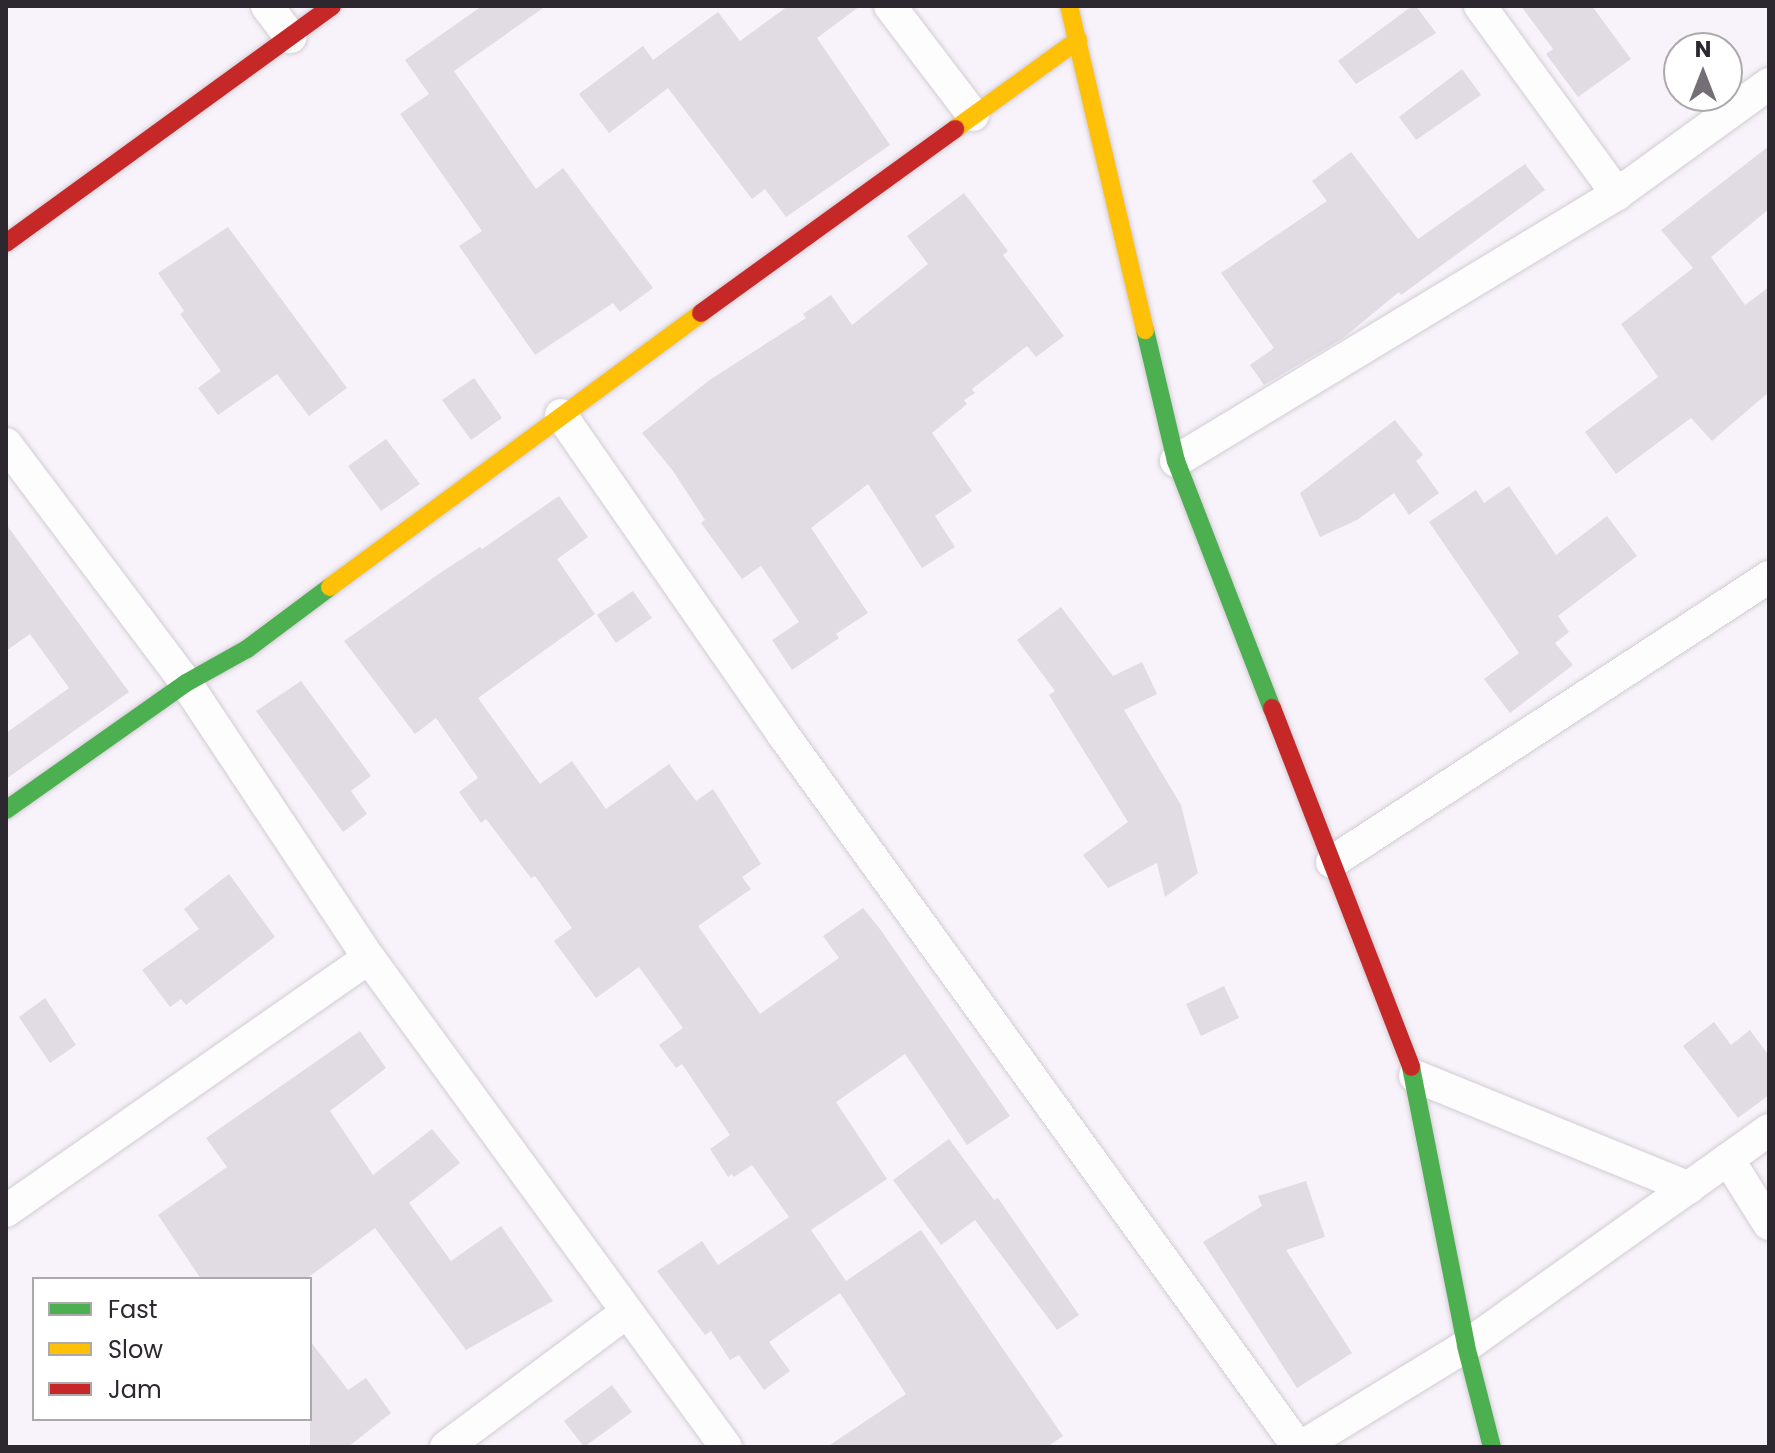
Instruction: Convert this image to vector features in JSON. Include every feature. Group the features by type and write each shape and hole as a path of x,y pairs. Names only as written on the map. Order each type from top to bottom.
{"street":[{"path":"267,6 290,37"},
{"path":"6,243 332,6"},
{"path":"890,6 973,115"},
{"path":"1069,6 1176,461 1415,1076 1466,1346 1492,1447"},
{"path":"1480,6 1617,194"},
{"path":"6,810 186,683 247,649 561,415 1078,40"},
{"path":"1176,461 1617,194 1769,84"},
{"path":"561,415 782,733 1299,1447 1466,1346 1769,1130"},
{"path":"6,444 186,683 369,958 726,1447"},
{"path":"1332,862 1769,577"},
{"path":"6,1211 369,958"},
{"path":"1415,1076 1689,1188"},
{"path":"1728,1159 1769,1224"},
{"path":"446,1447 627,1312"}],"building":[{"path":"482,6 546,6 454,71 536,189 563,168 653,288 620,312 613,303 535,355 459,246 482,231 400,114 429,94 405,60"},
{"path":"788,6 860,6 817,38 890,145 786,217 765,189 752,199 668,88 609,133 579,94 643,46 653,60 718,12 740,41"},
{"path":"1416,6 1436,33 1356,84 1338,61"},
{"path":"1521,6 1592,6 1631,59 1578,97 1546,54 1553,49"},
{"path":"1462,69 1481,95 1416,140 1399,117"},
{"path":"1769,146 1769,209 1711,257 1745,305 1769,287 1769,392 1712,441 1691,418 1616,474 1585,432 1658,377 1621,324 1693,268 1661,230"},
{"path":"1351,152 1418,239 1525,164 1545,190 1401,295 1399,292 1343,338 1264,385 1250,365 1274,348 1221,273 1327,201 1312,181"},
{"path":"964,193 1008,251 1003,255 1064,336 1036,357 1027,346 972,389 975,393 964,400 967,404 932,433 972,491 935,516 955,547 922,568 868,484 811,528 868,613 836,634 839,638 792,670 772,640 799,622 761,566 742,579 701,523 705,520 673,471 642,433 711,379 806,318 803,314 831,295 852,325 928,264 907,236"},
{"path":"228,227 347,388 309,416 277,374 218,415 198,388 221,371 180,314 184,311 158,273"},
{"path":"474,378 502,418 471,440 442,400"},
{"path":"1395,420 1423,455 1416,461 1439,493 1409,515 1394,493 1357,520 1320,537 1300,493"},
{"path":"386,439 420,484 381,511 348,466"},
{"path":"1509,486 1556,555 1607,516 1637,556 1558,616 1569,632 1555,643 1573,665 1510,713 1484,679 1519,653 1429,522 1476,490 1484,503"},
{"path":"559,496 588,537 557,559 595,614 478,698 540,784 572,761 606,809 669,764 696,801 713,789 761,864 742,877 751,889 698,926 760,1014 839,958 823,936 863,908 880,929 1010,1116 967,1145 905,1054 836,1102 887,1179 811,1230 846,1281 921,1230 1063,1436 1047,1447 827,1447 906,1394 840,1293 769,1342 790,1371 764,1390 739,1355 730,1360 711,1331 705,1335 657,1271 702,1241 718,1265 789,1217 752,1165 734,1177 732,1174 728,1177 710,1149 730,1135 682,1064 676,1068 659,1045 683,1028 639,967 596,998 554,941 572,928 535,876 531,878 486,819 481,823 459,792 478,778 436,718 415,734 344,641 440,573 480,547 482,549"},
{"path":"6,524 129,692 6,779 6,733 69,688 30,634 6,651"},
{"path":"633,591 652,618 616,643 597,615"},
{"path":"1061,607 1113,676 1142,662 1157,694 1124,710 1181,805 1198,873 1165,897 1157,863 1108,888 1083,855 1128,822 1049,695 1055,691 1017,640"},
{"path":"301,681 371,776 351,791 367,814 343,832 256,711"},
{"path":"229,874 275,937 186,1005 181,999 170,1007 142,970 199,929 184,909"},
{"path":"1224,986 1239,1018 1201,1036 1186,1004"},
{"path":"45,998 76,1045 50,1063 19,1017"},
{"path":"1714,1022 1731,1045 1750,1030 1769,1056 1769,1095 1738,1118 1683,1046"},
{"path":"360,1031 386,1068 330,1111 373,1175 432,1129 460,1163 409,1203 451,1261 501,1226 553,1301 466,1350 375,1228 309,1277 200,1277 158,1215 227,1167 206,1138"},
{"path":"949,1139 994,1200 998,1198 1079,1315 1057,1330 975,1220 941,1245 893,1180"},
{"path":"1306,1181 1325,1237 1286,1250 1352,1353 1297,1388 1203,1242 1262,1206 1258,1196"},
{"path":"312,1344 348,1390 366,1378 391,1413 348,1447 310,1447"},
{"path":"612,1385 632,1412 584,1447 564,1421"}],"traffic: fast":[{"path":"1145,330 1176,461 1272,708"},
{"path":"6,810 186,683 247,649 330,587"},
{"path":"1411,1067 1466,1346 1492,1447"}],"traffic: slow":[{"path":"1069,6 1145,330"},
{"path":"955,129 1078,40"},
{"path":"330,587 701,313"}],"traffic: jam":[{"path":"6,243 332,6"},
{"path":"701,313 955,129"},
{"path":"1272,708 1411,1067"}]}
